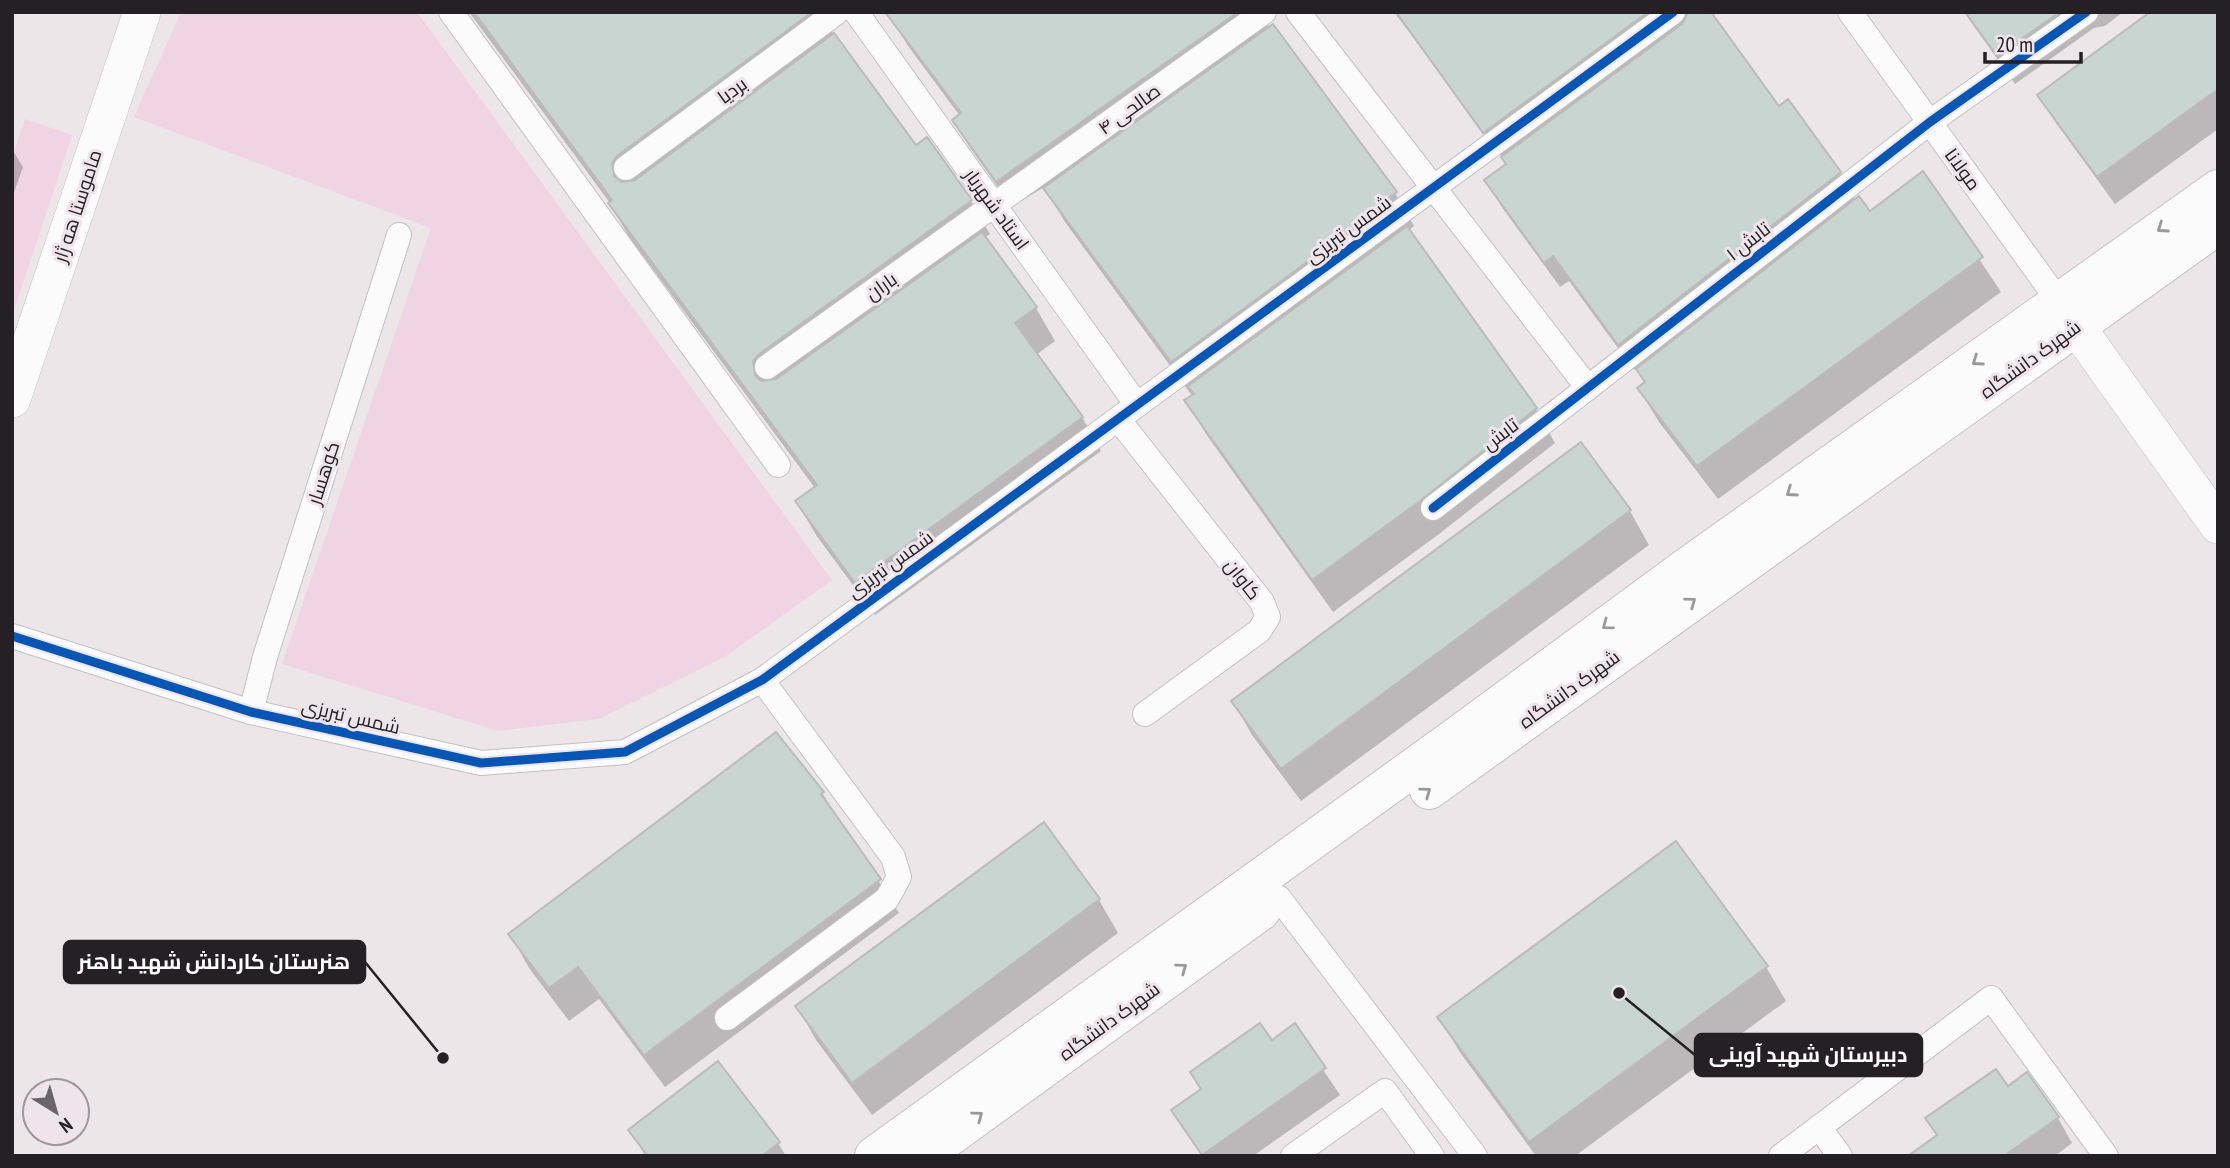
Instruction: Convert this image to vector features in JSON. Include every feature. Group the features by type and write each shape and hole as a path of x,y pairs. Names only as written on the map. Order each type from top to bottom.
{"main road":[{"name":"ماموستا هه ژار","path":"12,399 142,12"},
{"path":"874,1156 2067,313 2218,189"},
{"name":"شهرک دانشگاه","path":"923,1156 1279,898 2067,313 2218,225"},
{"path":"2067,313 2218,525"}],"street":[{"path":"451,12 778,465"},
{"name":"بردیا","path":"626,168 837,12"},
{"name":"استاد شهریار","path":"856,12 994,205 1128,412"},
{"name":"صالحی ۴","path":"994,205 1264,12"},
{"path":"1298,12 1588,388"},
{"name":"شمس تبریزی","path":"12,636 251,712 481,763 625,752 762,680 1673,12"},
{"name":"مولانا","path":"1850,12 2067,313"},
{"name":"تابش ۱","path":"1588,388 1930,122 2086,12"},
{"name":"باران","path":"767,367 994,205"},
{"name":"کوهسار","path":"251,712 265,657 399,235"},
{"name":"تابش","path":"1433,508 1588,388"},
{"name":"کاوان","path":"1128,412 1262,602 1268,617 1259,631 1145,714"},
{"path":"727,1018 887,899 899,877 893,856 762,680"},
{"path":"1279,898 1475,1156"},
{"path":"1781,1156 1991,998 2096,1152"},
{"path":"1293,1156 1385,1091 1432,1156"},
{"path":"1819,1127 1840,1156"}],"shaded area":[{"path":"181,12 417,12 832,580 726,656 599,719 498,731 282,664 431,228 134,117"},
{"path":"25,119 72,135 12,316 12,157"}],"building":[{"path":"474,12 812,12 617,156 612,163 614,176 621,182 635,180 834,33 916,145 927,137 972,200 758,355 753,361 755,375 761,381 776,379 982,232 1037,307 1015,323 1083,417 855,583 795,501 817,485 608,203 612,200"},
{"path":"885,12 1238,12 996,182 952,120 961,113"},
{"path":"1396,12 1648,12 1483,133"},
{"path":"1688,12 1711,12 1779,106 1788,99 1841,172 1618,345 1553,256 1544,263 1484,180 1506,164 1501,157 1682,24"},
{"path":"1965,12 2060,12 1997,56"},
{"path":"2150,12 2218,12 2218,89 2097,177 2037,95"},
{"path":"1273,24 1397,192 1387,199 1389,202 1171,362 1043,188"},
{"path":"1923,171 1983,257 1697,466 1637,388 1645,382 1636,369 1859,196 1870,211"},
{"path":"1407,226 1537,408 1420,501 1312,580 1184,400 1194,394 1188,386"},
{"path":"1581,442 1631,510 1281,769 1231,701"},
{"path":"776,732 824,792 821,794 881,879 644,1055 578,967 549,988 508,934"},
{"path":"1044,822 1100,899 852,1083 795,1006"},
{"path":"1676,841 1768,966 1529,1142 1437,1017"},
{"path":"1260,1023 1272,1040 1295,1023 1326,1068 1202,1155 1171,1110 1201,1089 1190,1072"},
{"path":"718,1061 780,1142 762,1156 648,1156 628,1130"},
{"path":"1996,1069 2008,1086 2027,1072 2059,1117 2004,1156 1908,1156 1937,1135 1925,1118"}],"cycle path":[{"path":"12,636 251,712 481,763 625,752 762,680 1673,12"},
{"path":"1433,508 1930,122 2086,12"}],"place":[{"name":"دبیرستان شهید آوینی","path":"1619,993"},
{"name":"هنرستان کاردانش شهید باهنر","path":"443,1058"}]}
